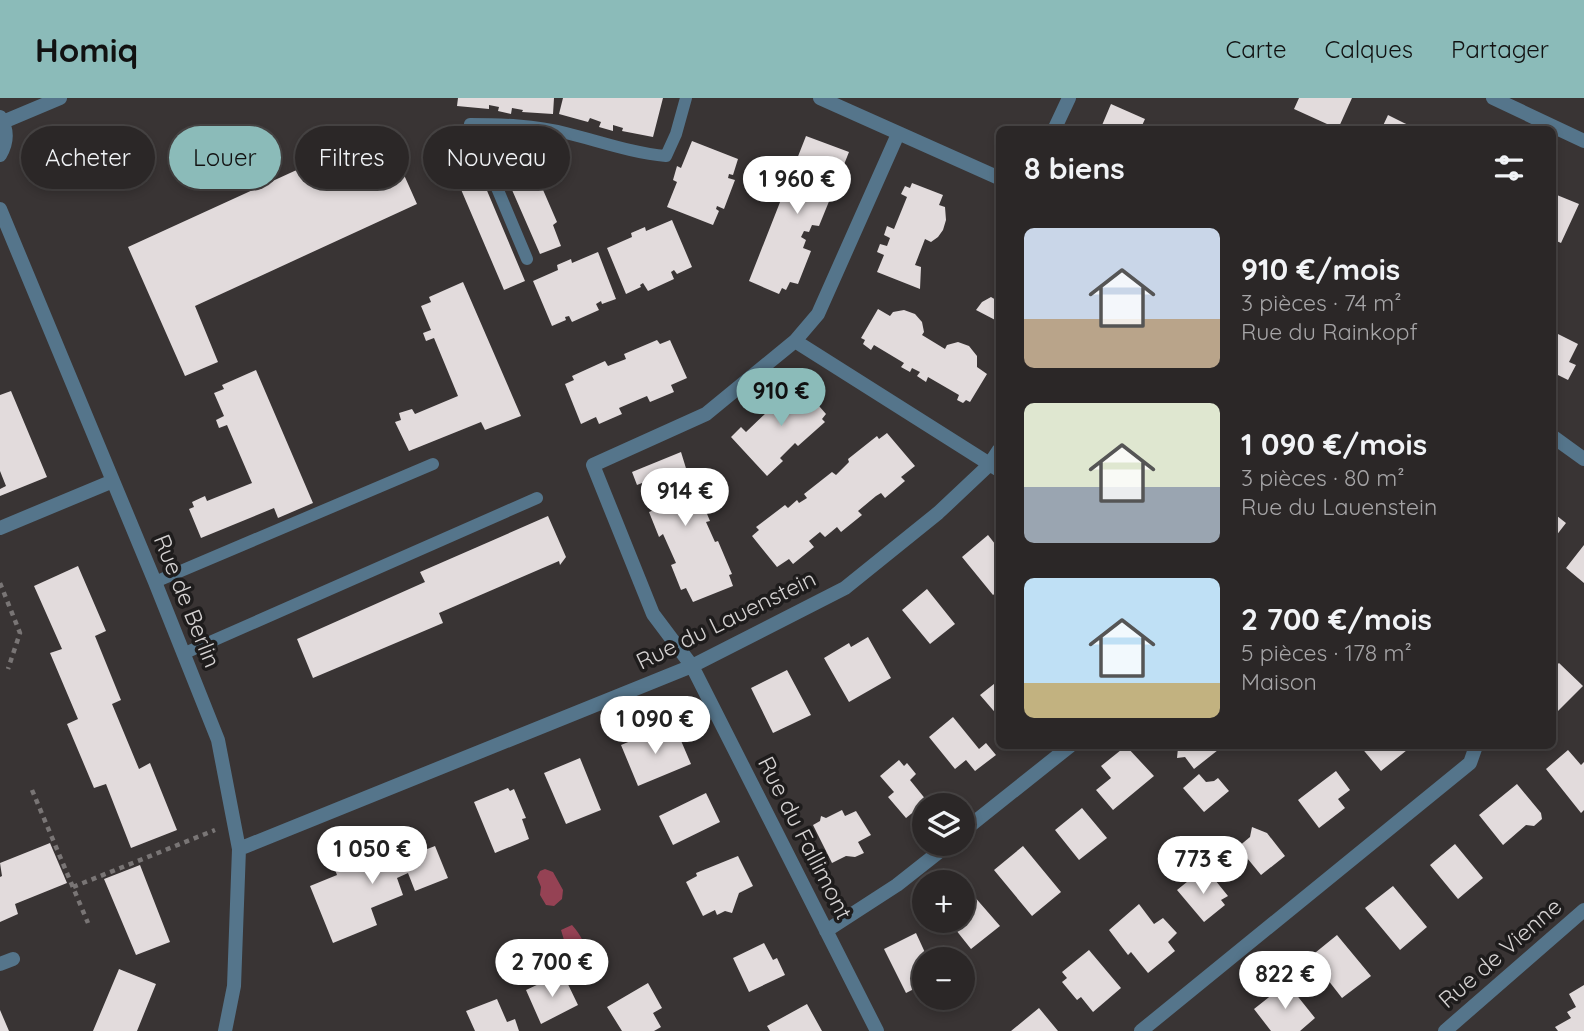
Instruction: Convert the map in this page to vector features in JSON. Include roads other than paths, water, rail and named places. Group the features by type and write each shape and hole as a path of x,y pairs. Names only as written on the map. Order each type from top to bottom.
{"street":[{"path":"0,155 5,146 6,133 2,120 60,98"},
{"path":"820,98 996,177"},
{"path":"1056,126 1069,98"},
{"path":"1493,98 1552,126"},
{"path":"1556,128 1584,141"},
{"path":"898,134 818,314 795,341 994,467"},
{"name":"Rue de Berlin","path":"0,209 185,653 218,740 239,849 234,986 225,1031"},
{"name":"Rue du Fallimont","path":"795,341 706,414 593,465 653,614 692,666 877,1031"},
{"path":"1556,439 1584,459"},
{"name":"Rue du Lauenstein","path":"239,849 692,666 845,588 994,467"},
{"path":"0,528 113,481"},
{"path":"975,822 1066,749"},
{"path":"1142,1031 1470,762 1475,749"},
{"path":"826,931 897,885 934,856"},
{"name":"Rue de Vienne","path":"1446,1031 1584,910"}],"lane":[{"path":"527,259 470,124 515,124 564,132 650,155 666,156 676,134 686,98"},
{"path":"155,582 433,464"},
{"path":"185,653 537,498"}]}
